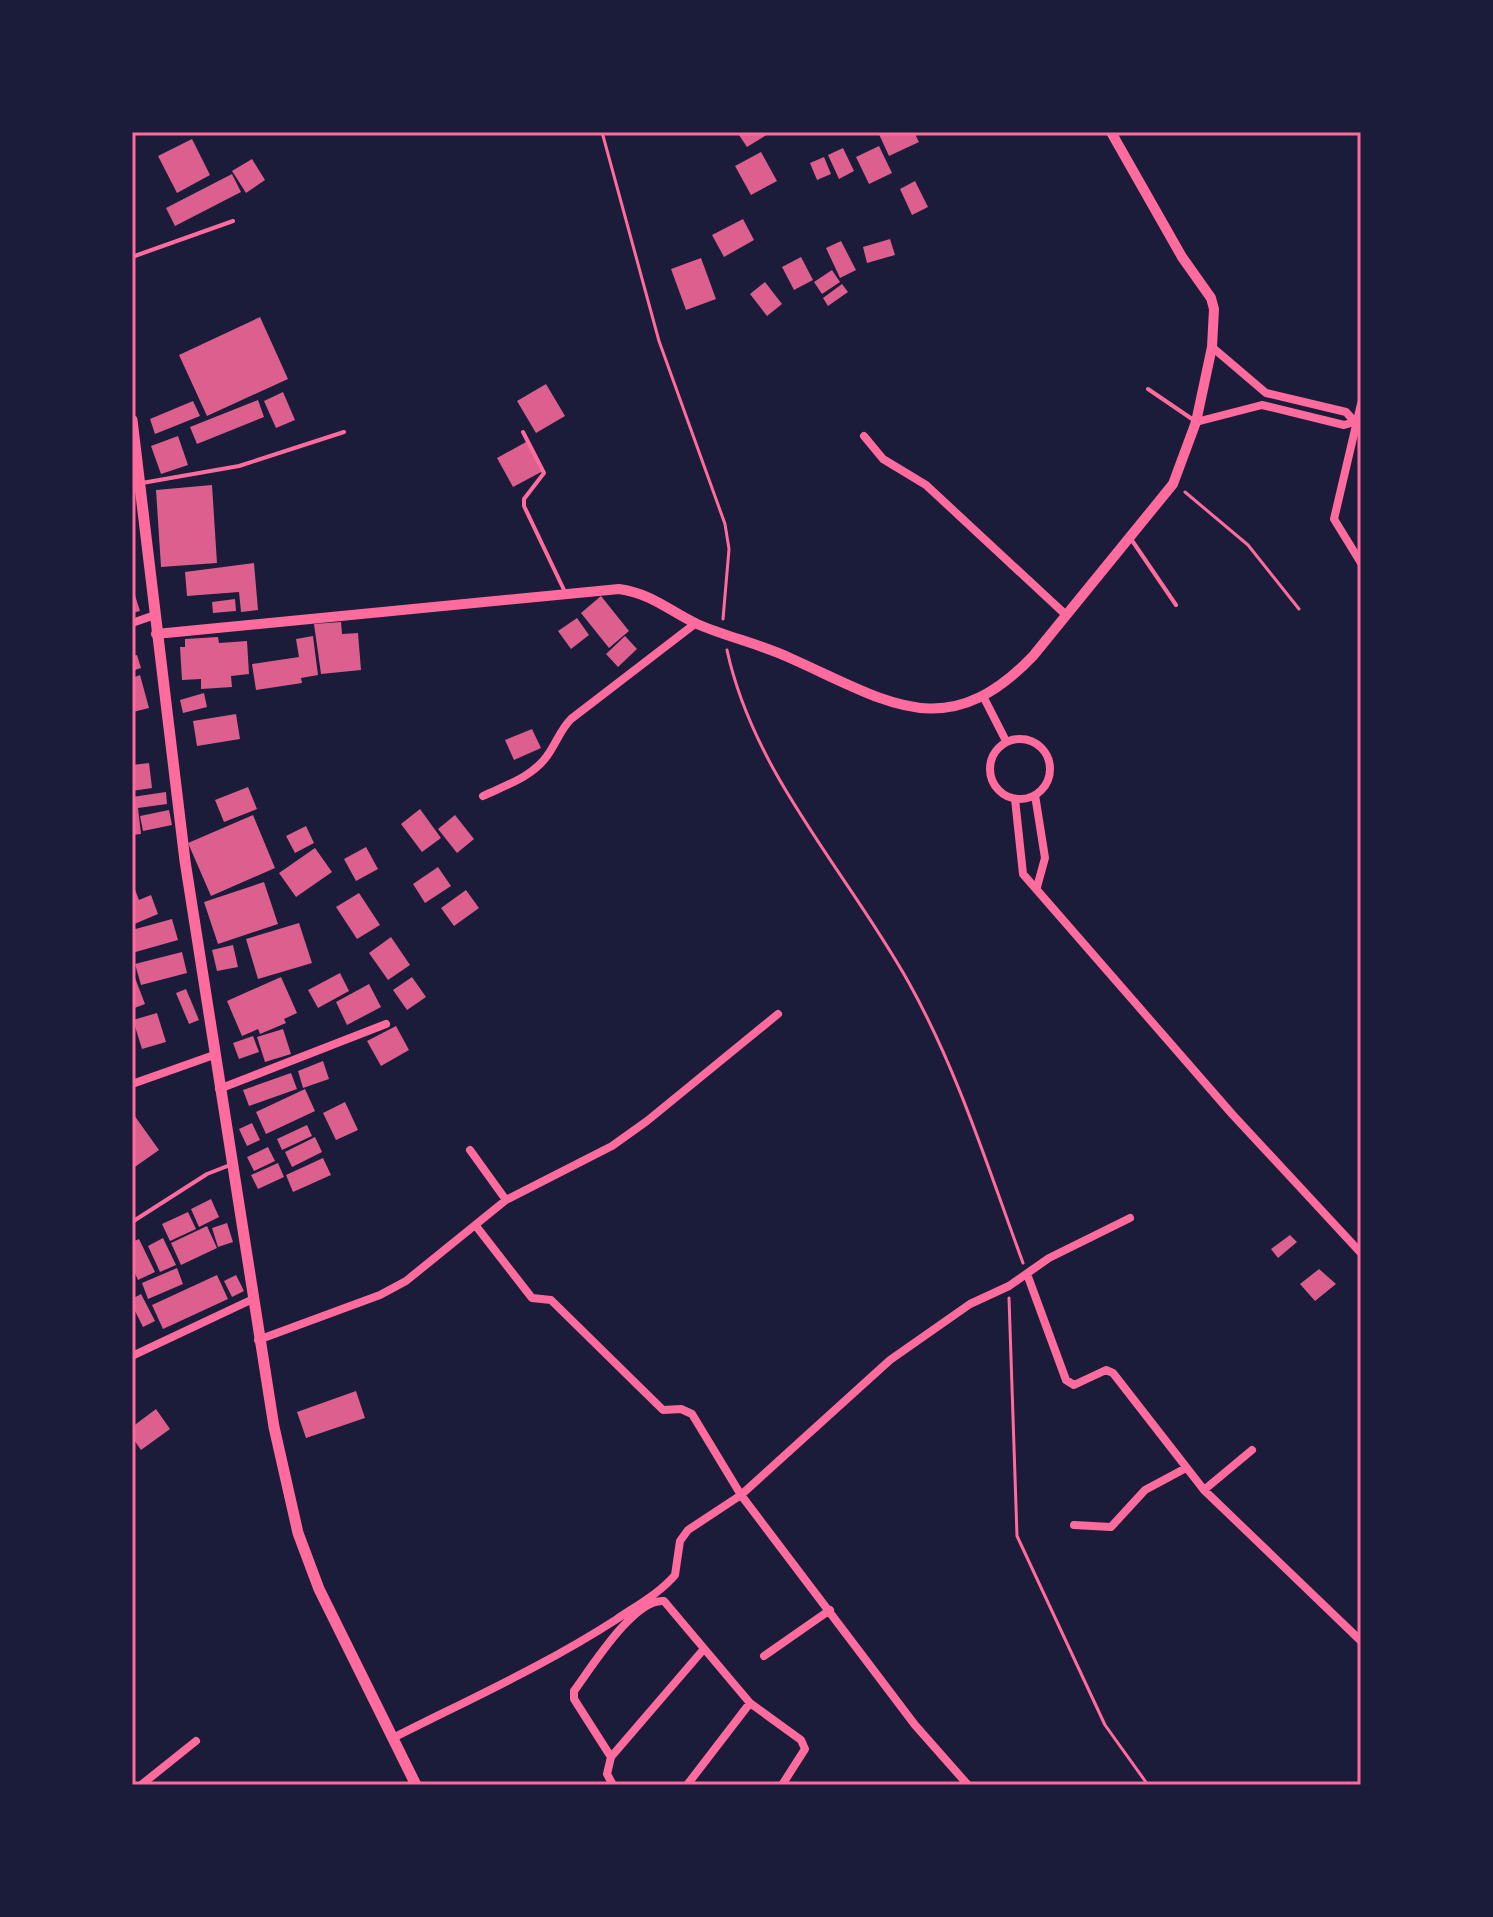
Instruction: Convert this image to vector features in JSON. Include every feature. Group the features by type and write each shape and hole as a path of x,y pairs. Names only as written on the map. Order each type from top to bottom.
{"main road":[{"path":"132,420 156,634 219,1089 258,1340 298,1533 319,1589 395,1737 416,1785"}],"street":[{"path":"156,634 565,592 636,591 696,623 906,706 963,707 984,698 1008,682 1173,484 1196,422 1212,347 1214,309 1211,298 1182,257 1111,132"},
{"path":"1212,347 1266,393 1346,412 1357,421"},
{"path":"1361,404 1334,519 1337,529 1361,563"},
{"path":"1196,422 1262,405 1344,425 1357,421"},
{"path":"864,436 883,459 926,485 1066,615"},
{"path":"132,623 155,615"},
{"path":"483,796 526,776 543,761 561,729 571,719 696,623"},
{"path":"984,698 1006,741"},
{"path":"1029,740 1047,754 1049,777 1035,795 1015,799 998,791 989,774 993,755 1006,741 1029,740"},
{"path":"1035,795 1045,858 1037,887"},
{"path":"1015,799 1023,874 1232,1114 1361,1253"},
{"path":"258,1340 380,1295 432,1263 506,1200 612,1146 778,1014"},
{"path":"219,1089 386,1024"},
{"path":"132,1084 214,1055"},
{"path":"470,1150 506,1200"},
{"path":"395,1737 558,1657 642,1602 675,1575 680,1541 688,1530 741,1495 890,1360 970,1304 1009,1286 1049,1258 1130,1218"},
{"path":"476,1226 532,1298 551,1300 663,1410 685,1409 692,1414 741,1495 915,1725 968,1785"},
{"path":"1027,1274 1066,1380 1074,1385 1111,1371 1204,1490 1361,1641"},
{"path":"132,1356 253,1299"},
{"path":"1204,1490 1252,1450"},
{"path":"1074,1525 1111,1527 1145,1490 1186,1468"},
{"path":"611,1757 574,1699 574,1691 634,1614 652,1603 664,1601 750,1703 801,1740 805,1749 782,1785"},
{"path":"764,1656 830,1610"},
{"path":"613,1785 607,1774 611,1757 703,1650"},
{"path":"687,1785 750,1703"},
{"path":"141,1785 196,1741"}],"lane":[{"path":"132,257 233,221"},
{"path":"1148,389 1196,422"},
{"path":"139,484 239,466 344,432"},
{"path":"523,432 544,473 524,499 524,506 565,592"},
{"path":"1130,537 1176,605"},
{"path":"132,1222 207,1174 232,1164"}],"path":[{"path":"602,132 659,341 725,524 729,549 722,633 733,678 772,769 854,891 909,981 947,1054 1027,1274"},
{"path":"1173,484 1248,545 1299,609"},
{"path":"1009,1286 1017,1536 1105,1725 1148,1785"}],"building":[{"path":"737,132 771,132 747,147"},
{"path":"878,132 914,132 919,142 889,156"},
{"path":"192,139 210,175 177,193 158,156"},
{"path":"879,146 892,173 869,184 856,157"},
{"path":"843,148 854,171 839,179 828,155"},
{"path":"761,152 777,181 751,195 735,166"},
{"path":"824,157 831,174 817,180 810,163"},
{"path":"252,159 265,180 246,193 232,171"},
{"path":"232,174 241,192 175,226 166,208"},
{"path":"915,181 928,207 912,215 900,189"},
{"path":"743,219 754,240 724,257 712,235"},
{"path":"890,239 895,255 867,263 863,247"},
{"path":"841,241 856,270 840,278 826,248"},
{"path":"801,257 813,280 794,290 782,267"},
{"path":"701,258 716,299 686,310 671,269"},
{"path":"832,270 840,282 822,294 814,282"},
{"path":"765,282 782,304 767,316 750,294"},
{"path":"842,284 848,292 828,306 823,298"},
{"path":"260,317 288,379 207,416 179,355"},
{"path":"546,384 565,416 536,433 517,401"},
{"path":"283,392 295,420 276,428 264,401"},
{"path":"258,400 264,417 197,444 190,427"},
{"path":"193,401 200,416 155,434 150,419"},
{"path":"178,436 188,465 161,474 151,446"},
{"path":"526,442 543,471 513,487 497,458"},
{"path":"212,485 217,563 161,567 156,490"},
{"path":"254,563 258,610 241,612 239,592 187,596 185,572"},
{"path":"132,586 140,611 132,613"},
{"path":"601,596 629,631 609,648 581,613"},
{"path":"235,599 236,611 213,613 212,602"},
{"path":"577,618 589,635 571,649 558,631"},
{"path":"341,622 342,634 358,633 361,670 321,674 314,624"},
{"path":"313,636 318,675 301,678 302,683 256,690 252,664 299,657 296,639"},
{"path":"625,636 637,649 618,667 606,654"},
{"path":"218,637 219,643 247,641 249,674 231,676 232,687 201,689 201,679 182,680 180,647 185,647 185,639"},
{"path":"137,655 141,668 132,671 132,656"},
{"path":"140,675 149,708 133,712 132,678"},
{"path":"204,693 207,707 183,713 180,700"},
{"path":"236,714 240,739 197,746 193,721"},
{"path":"532,729 541,748 514,760 505,740"},
{"path":"149,763 152,788 132,791 132,765"},
{"path":"248,787 257,809 224,822 215,800"},
{"path":"166,792 167,804 138,808 141,834 132,835 132,797"},
{"path":"420,809 441,838 422,852 401,824"},
{"path":"169,810 172,825 143,831 140,816"},
{"path":"253,815 275,868 211,896 188,843"},
{"path":"455,815 474,839 457,853 438,829"},
{"path":"306,826 314,843 295,853 286,836"},
{"path":"366,847 378,869 356,881 344,859"},
{"path":"315,848 332,872 296,897 279,873"},
{"path":"438,867 451,886 425,903 413,884"},
{"path":"132,882 139,900 151,895 158,914 132,925"},
{"path":"264,882 278,924 218,944 204,902"},
{"path":"466,890 479,908 454,926 441,908"},
{"path":"359,893 380,925 357,939 336,907"},
{"path":"172,919 178,940 132,953 132,930"},
{"path":"299,923 312,963 258,979 246,939"},
{"path":"391,937 410,965 388,980 369,953"},
{"path":"233,945 238,967 217,971 212,950"},
{"path":"182,952 187,973 141,985 135,964"},
{"path":"132,970 145,1004 132,1009"},
{"path":"340,973 349,991 318,1008 308,990"},
{"path":"281,977 297,1013 284,1019 286,1023 260,1034 258,1029 242,1036 227,1001"},
{"path":"412,977 426,997 407,1010 393,990"},
{"path":"369,984 381,1007 347,1025 336,1002"},
{"path":"186,989 199,1020 189,1024 176,993"},
{"path":"157,1013 166,1042 142,1049 133,1020"},
{"path":"396,1026 409,1050 381,1066 367,1041"},
{"path":"283,1029 291,1054 265,1062 257,1037"},
{"path":"253,1036 259,1052 239,1059 233,1043"},
{"path":"323,1061 329,1079 303,1088 298,1071"},
{"path":"291,1073 297,1089 249,1106 243,1090"},
{"path":"305,1089 315,1111 266,1134 256,1112"},
{"path":"345,1102 358,1130 336,1140 323,1113"},
{"path":"134,1115 159,1150 132,1169 132,1117"},
{"path":"252,1123 260,1140 247,1146 239,1129"},
{"path":"307,1125 312,1136 282,1150 277,1139"},
{"path":"315,1137 322,1152 292,1167 285,1152"},
{"path":"268,1147 275,1161 254,1171 247,1157"},
{"path":"323,1158 331,1175 293,1192 286,1175"},
{"path":"278,1163 284,1177 258,1189 251,1175"},
{"path":"211,1199 219,1217 199,1227 191,1209"},
{"path":"188,1212 196,1229 170,1241 162,1224"},
{"path":"227,1223 233,1242 218,1247 212,1228"},
{"path":"207,1226 217,1248 181,1265 171,1243"},
{"path":"1290,1235 1297,1242 1278,1258 1271,1249"},
{"path":"163,1238 176,1265 160,1272 148,1246"},
{"path":"139,1239 155,1272 138,1280 132,1267 132,1242"},
{"path":"177,1268 183,1284 148,1299 142,1283"},
{"path":"1319,1269 1336,1284 1315,1301 1300,1284"},
{"path":"217,1275 228,1299 163,1329 152,1305"},
{"path":"236,1275 244,1291 232,1297 224,1281"},
{"path":"141,1294 155,1321 143,1327 132,1305 132,1299"},
{"path":"356,1391 365,1418 306,1438 297,1412"},
{"path":"156,1409 170,1429 141,1450 132,1437 132,1427"}]}
